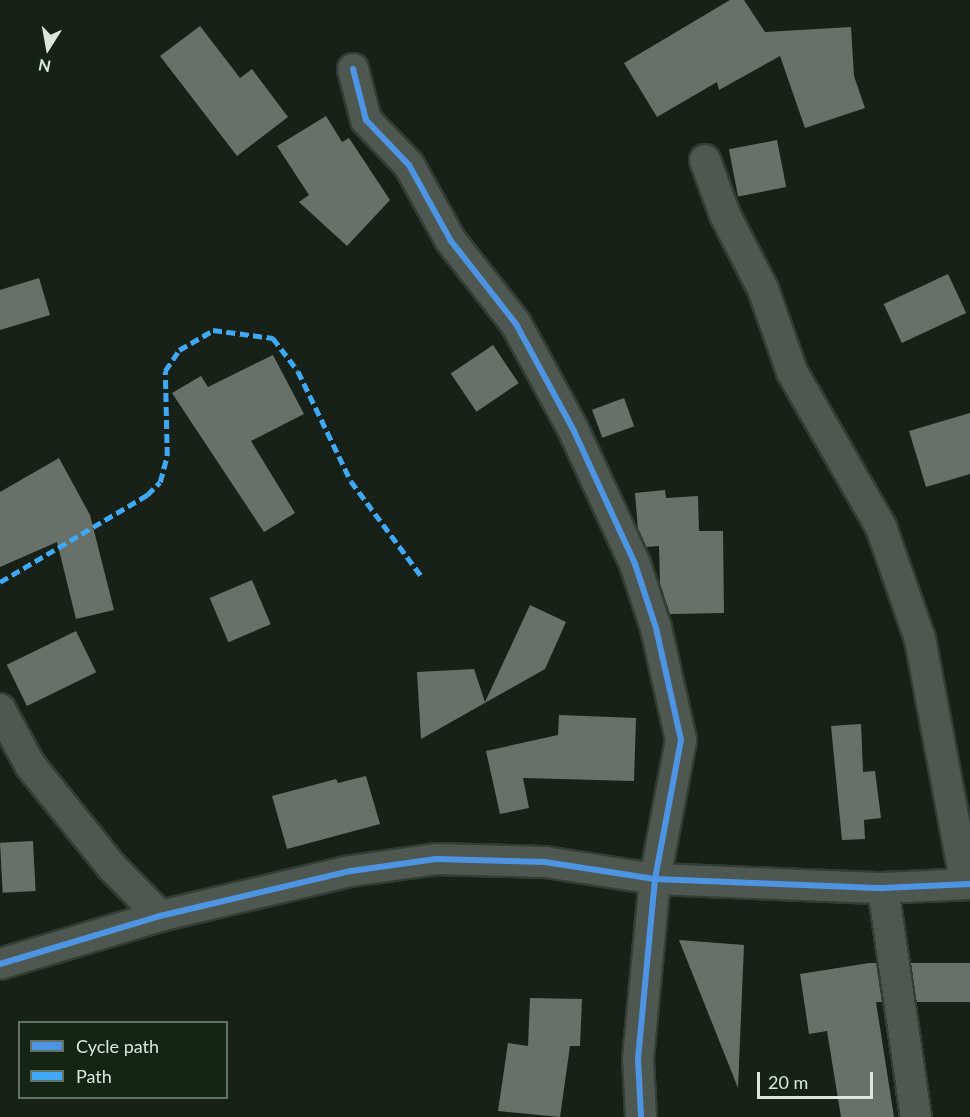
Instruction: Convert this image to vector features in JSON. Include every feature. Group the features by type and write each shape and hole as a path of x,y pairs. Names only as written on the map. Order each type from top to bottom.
{"street":[{"path":"353,69 366,120 409,165 451,241 516,324 573,429 635,564 656,628 681,740 655,879 638,1059 641,1117"},
{"path":"0,964 159,916 351,871 436,859 545,861 655,879 883,888 968,884 920,639 881,527 792,372 763,289 725,215 705,160"},
{"path":"0,709 30,765 112,867 159,916"},
{"path":"883,888 916,1117"}],"building":[{"path":"730,0 744,0 765,32 851,27 854,76 865,108 805,128 780,56 719,90 717,82 657,117 624,63"},
{"path":"200,26 240,78 252,69 288,117 237,156 160,56"},
{"path":"326,116 342,142 349,138 390,200 347,246 299,202 309,195 277,146"},
{"path":"777,140 786,187 738,196 729,149"},
{"path":"948,274 966,313 902,343 884,304"},
{"path":"39,278 50,315 0,330 0,290"},
{"path":"493,345 519,383 476,412 451,374"},
{"path":"273,355 304,414 251,441 295,513 264,532 172,393 201,376 208,387"},
{"path":"624,398 634,426 602,438 592,410"},
{"path":"970,413 970,474 926,487 909,431"},
{"path":"59,458 90,515 114,610 76,619 57,542 0,567 0,492"},
{"path":"665,490 666,498 698,496 699,531 723,531 724,613 670,614 660,584 659,546 646,547 638,530 635,493"},
{"path":"252,580 271,624 228,642 210,598"},
{"path":"530,605 566,622 545,669 421,739 417,672 474,669 485,702"},
{"path":"76,631 96,672 27,706 7,665"},
{"path":"559,715 636,718 634,781 523,778 529,808 500,814 486,751 558,735"},
{"path":"861,724 863,772 875,771 881,818 864,820 865,839 842,840 831,726"},
{"path":"366,776 380,824 287,849 272,796 336,779 338,783"},
{"path":"33,841 36,891 3,893 0,843"},
{"path":"679,940 744,945 738,1088"},
{"path":"876,963 882,1002 876,1002 894,1117 841,1117 827,1031 809,1034 800,974"},
{"path":"911,963 970,963 970,1002 911,1002"},
{"path":"530,998 582,999 580,1046 570,1046 560,1117 498,1111 508,1043 528,1046"}],"marked path":[{"path":"0,582 147,495 160,482 167,456 165,371 179,350 213,330 273,338 298,371 351,481 422,577"}],"cycle path":[{"path":"353,69 366,120 409,165 451,241 516,324 573,429 635,564 656,628 681,740 655,879 638,1059 641,1117"},
{"path":"0,964 160,916 351,871 436,859 545,862 655,879 883,888 970,884"}]}
